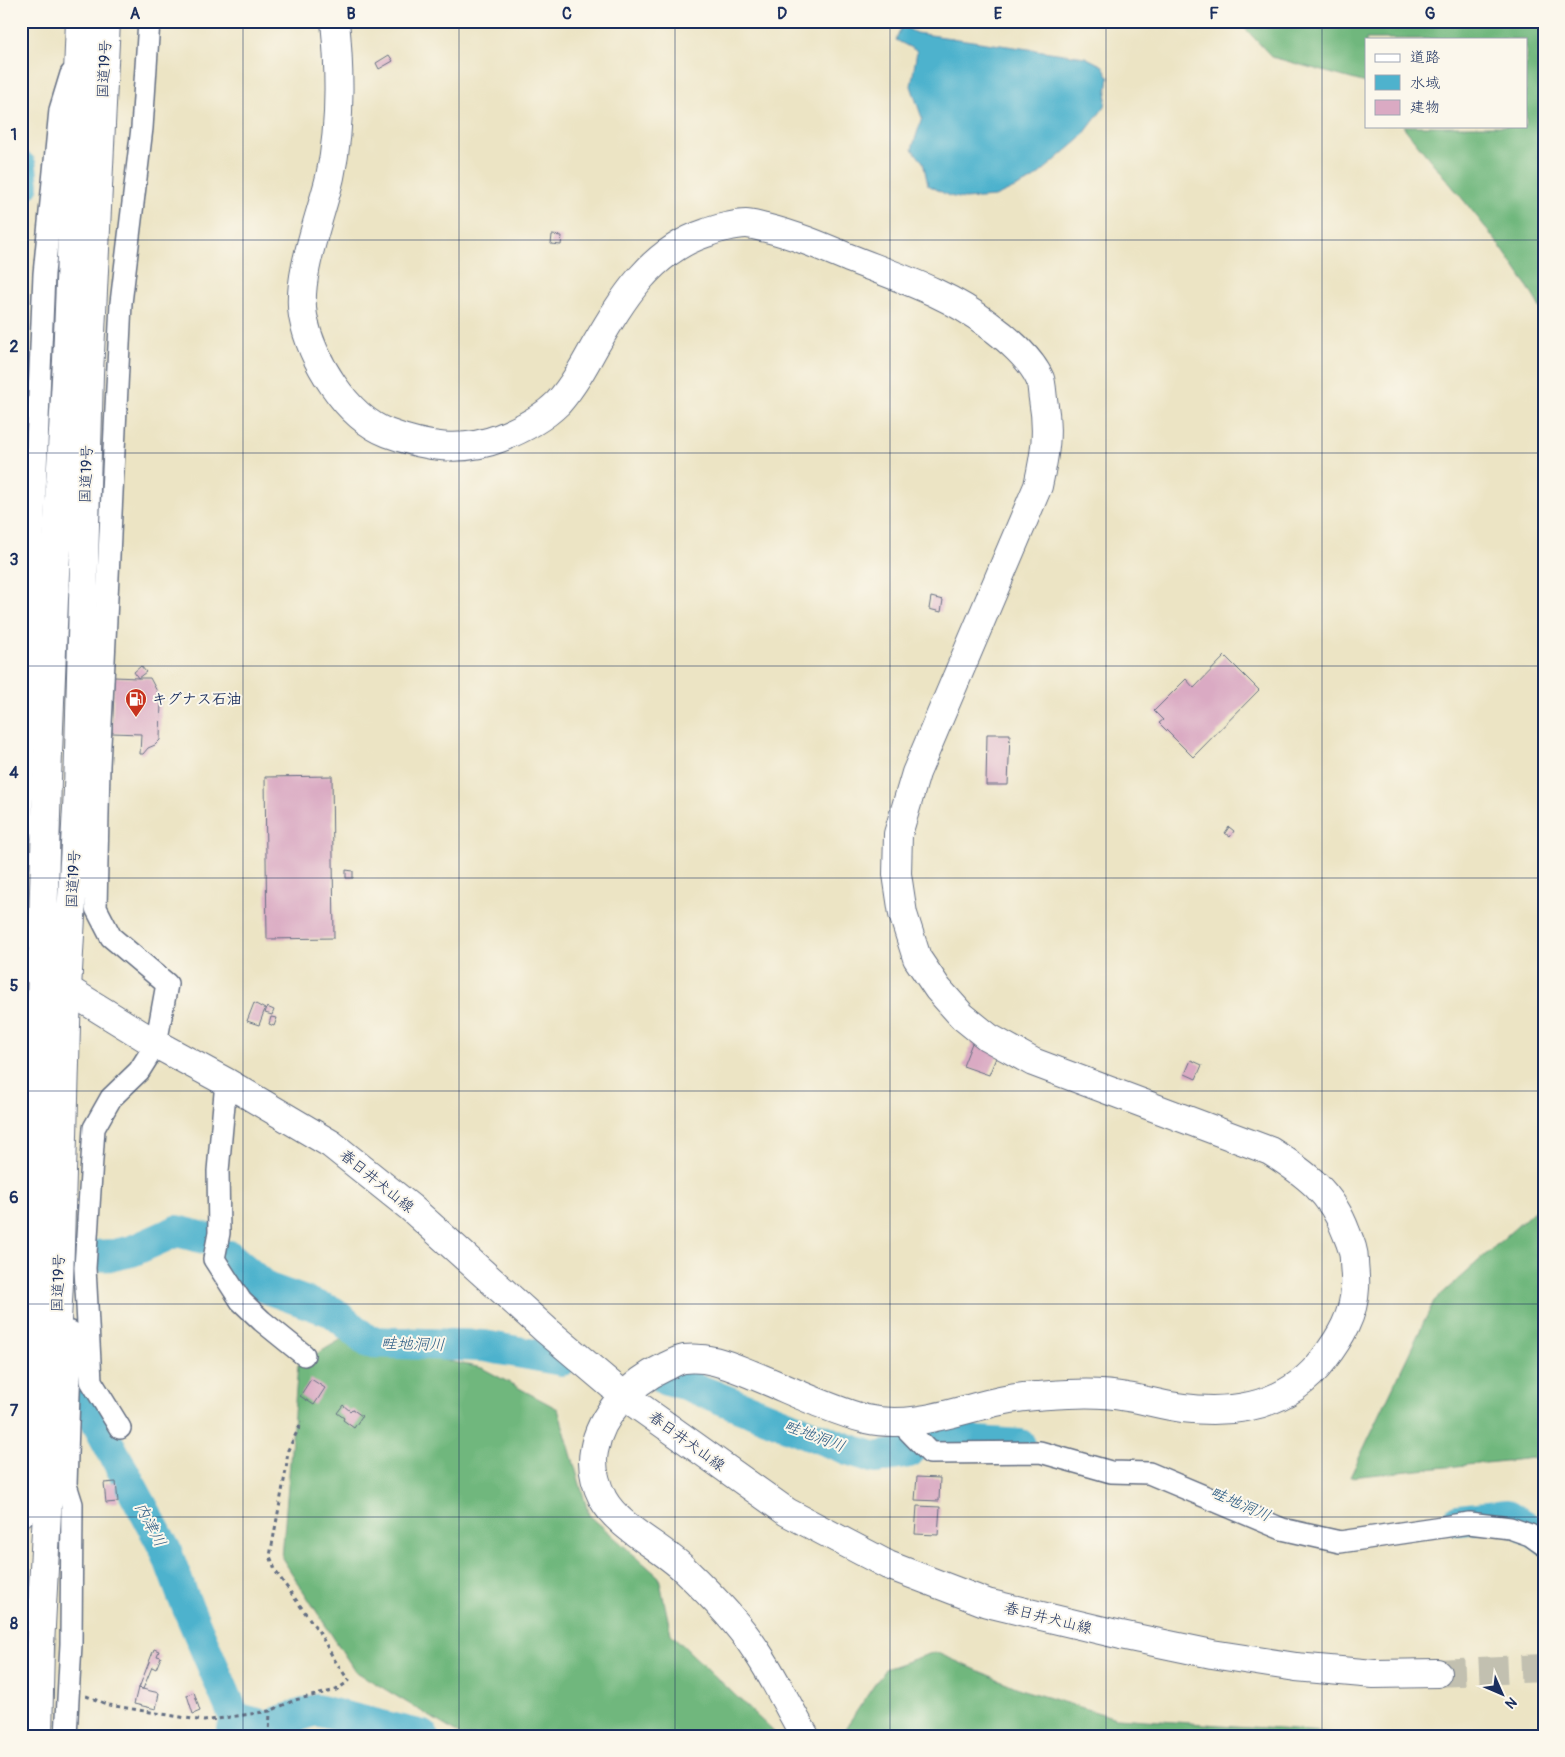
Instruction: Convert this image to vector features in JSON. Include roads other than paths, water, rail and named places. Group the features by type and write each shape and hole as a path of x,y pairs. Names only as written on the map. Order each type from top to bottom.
{"main road":[{"name":"国道19号","path":"38,1736 40,1645 38,1447 30,1290 35,1226 31,968 47,779 54,574 67,361 80,21"},
{"name":"国道19号","path":"21,1514 38,1447 64,1326 67,989 78,790 89,374 106,21"},
{"path":"335,21 339,57 337,119 331,174 304,280 302,314 313,351 332,384 353,408 378,429 412,442 444,448 489,442 522,429 556,404 578,377 616,310 645,272 671,249 706,233 746,224 790,234 944,297 974,313 1021,351 1040,380 1045,411 1046,445 1038,486 916,773 898,834 897,874 901,906 917,958 938,989 962,1016 988,1037 1033,1062 1270,1152 1297,1168 1320,1188 1340,1215 1354,1252 1355,1290 1349,1318 1336,1343 1320,1364 1293,1389 1260,1405 1226,1411 1182,1408 1127,1396 1089,1393 1019,1397 942,1417 900,1422 868,1419 840,1410 712,1359 682,1359 651,1374 624,1395 602,1425 593,1452 594,1475 604,1501 626,1525 681,1565 714,1598 755,1648 805,1736"},
{"name":"春日井犬山線","path":"31,968 156,1044 226,1082 332,1144 411,1208 546,1330 624,1395 787,1512 888,1565 987,1603 1121,1635 1212,1654 1296,1667 1374,1674 1437,1673"}],"street":[{"path":"120,1428 91,1381 85,1268 94,1128 111,1098 139,1071 156,1044 167,984 111,937 96,908 99,766 121,303 142,128 149,21"},
{"path":"21,833 44,274 60,110 79,50"},
{"path":"226,1082 218,1171 219,1233 214,1259 241,1301 262,1321 304,1355"},
{"path":"21,1150 22,1139"},
{"path":"64,1326 66,1485 72,1504 64,1647 69,1689 66,1736"},
{"path":"900,1422 930,1452 1040,1452 1111,1472 1149,1473 1282,1529 1340,1542 1469,1523 1510,1528 1530,1534 1544,1545"}],"water":[{"path":"902,26 916,33 1085,57 1103,66 1109,77 1105,106 1080,139 1032,180 995,197 964,199 949,196 928,185 923,162 912,149 922,118 911,86 917,51 896,40"}],"waterway":[{"name":"内津川","path":"21,167 23,185 21,187"},
{"name":"畦地洞川","path":"94,1256 114,1255 132,1251 177,1231 208,1239"},
{"name":"畦地洞川","path":"229,1256 266,1288 333,1312 369,1342 484,1346 562,1360"},
{"name":"内津川","path":"49,1365 87,1404 166,1551 182,1594 235,1718 232,1736"},
{"name":"畦地洞川","path":"666,1380 684,1384 847,1449 876,1458 909,1452"},
{"name":"畦地洞川","path":"939,1441 957,1434 977,1442 1020,1445"},
{"name":"畦地洞川","path":"1458,1520 1508,1515 1544,1538"},
{"path":"235,1718 266,1726 316,1710 423,1736"}],"tunnel":[{"path":"21,1647 56,1649"},
{"path":"1437,1673 1544,1668"}],"place":[{"name":"キグナス石油","path":"136,718"}]}
